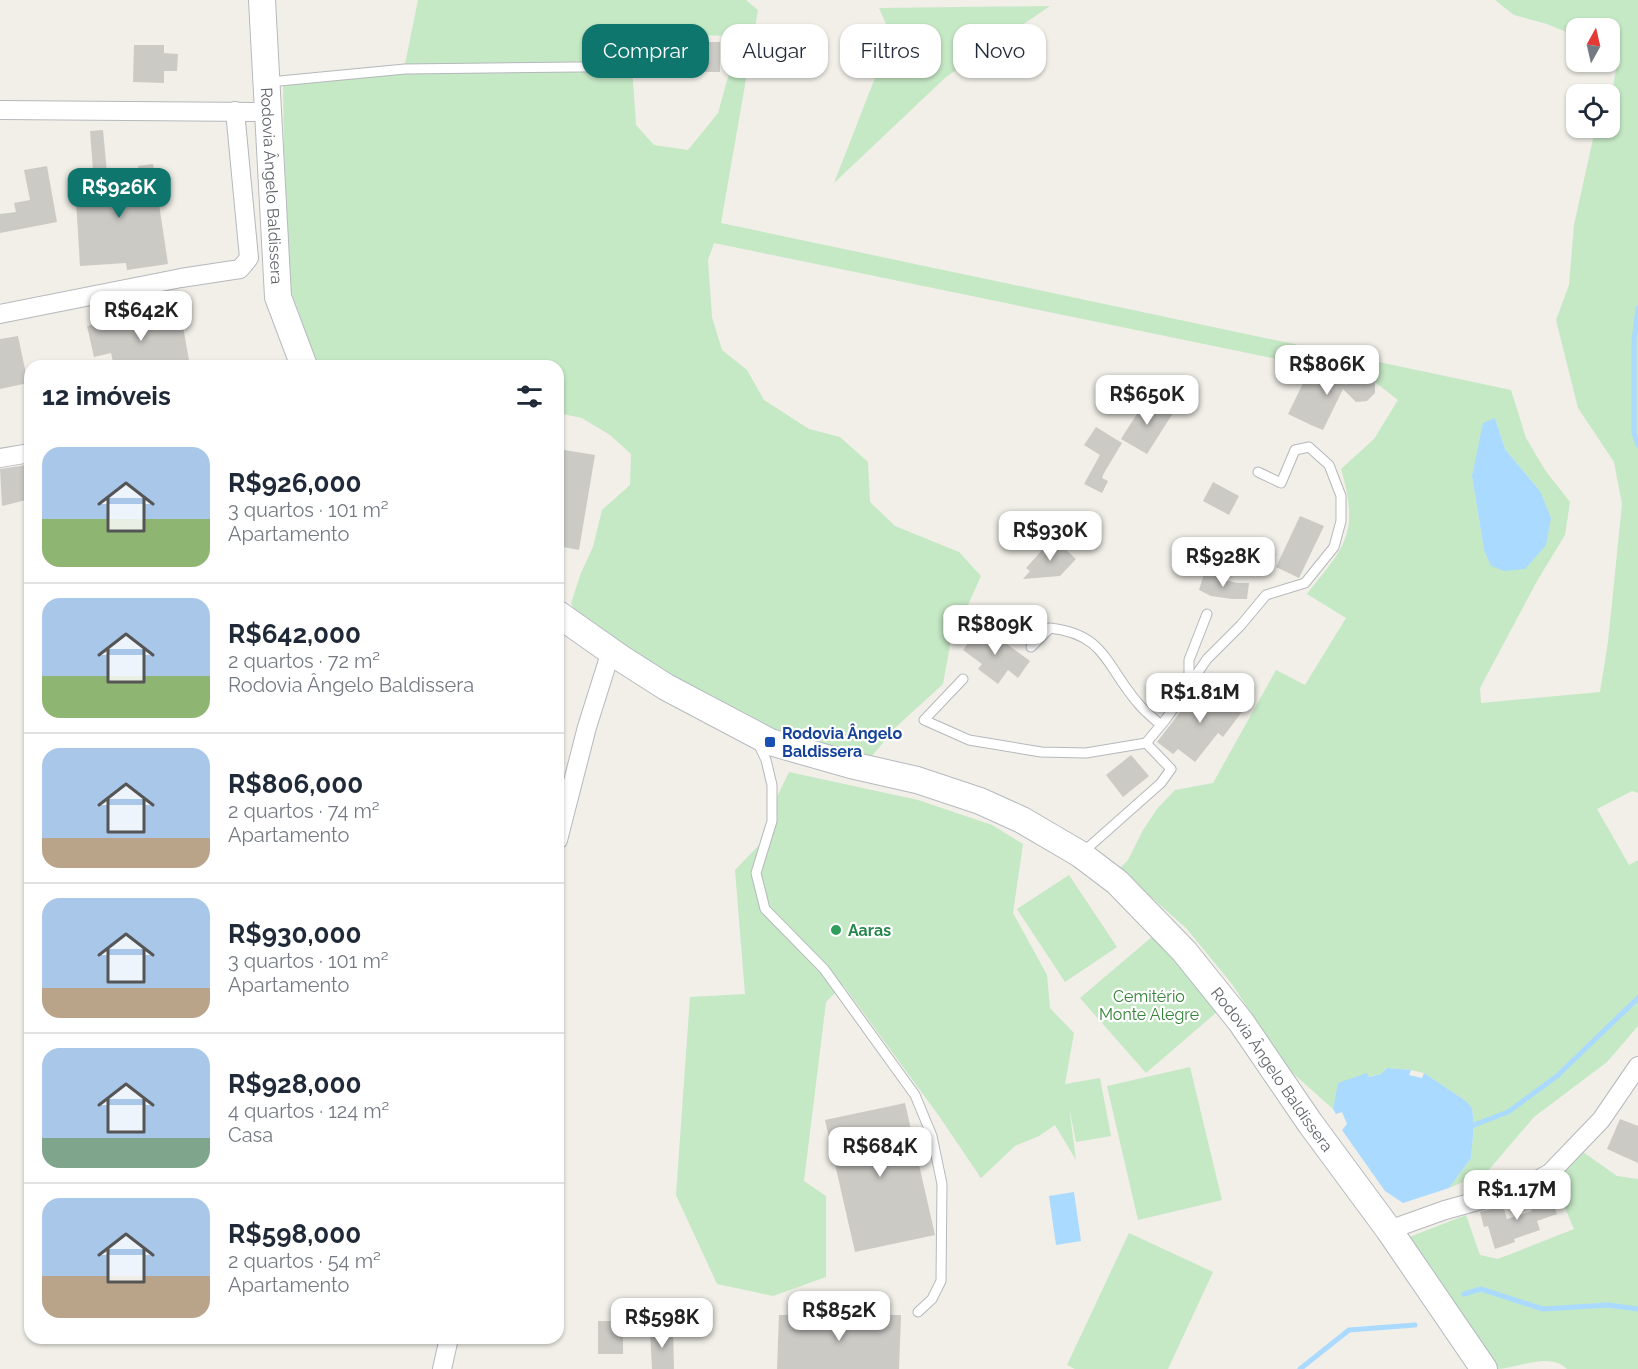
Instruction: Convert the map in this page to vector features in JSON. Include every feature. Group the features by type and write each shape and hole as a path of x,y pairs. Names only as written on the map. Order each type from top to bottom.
{"street":[{"name":"Rodovia Ângelo Baldissera","path":"262,0 278,297 302,360"},
{"path":"0,110 268,112"},
{"path":"0,314 181,278 240,269 249,258 235,111"},
{"path":"0,458 24,454"},
{"name":"Rodovia Ângelo Baldissera","path":"564,618 666,687 770,742 851,765 917,780 981,801 1022,820 1080,854 1117,882 1161,926 1209,981 1389,1230 1484,1369"},
{"path":"564,817 587,727 611,651"},
{"path":"1389,1230 1445,1210 1521,1189 1550,1173 1601,1120 1638,1066"},
{"path":"442,1369 448,1344"}],"lane":[{"path":"266,82 405,69 582,67"},
{"path":"963,679 924,720 969,740 1041,752 1086,753 1146,743 1207,659 1266,595 1305,583 1334,547 1341,521 1341,496 1329,465 1308,447 1295,450 1281,483 1258,472"},
{"path":"1189,686 1189,660 1207,614"},
{"path":"1031,647 1050,628 1070,630 1096,644 1137,702 1161,725"},
{"path":"753,733 766,760 772,785 772,821 756,873 765,909 824,969 915,1095 932,1136 942,1184 941,1281 932,1299 918,1312"},
{"path":"1080,854 1161,783 1171,769 1146,743"}],"green space":[{"path":"418,0 746,0 758,10 756,24 721,24 721,36 709,35 709,24 582,24 582,78 633,78 636,125 654,145 688,150 718,113 728,78 746,78 721,223 1511,390 1526,438 1545,470 1570,502 1565,535 1537,581 1480,688 1481,703 1600,692 1608,642 1622,504 1614,462 1578,408 1556,320 1569,285 1574,225 1593,139 1620,138 1620,84 1614,84 1616,72 1620,72 1620,18 1566,18 1566,32 1514,15 1495,0 1638,0 1638,793 1632,791 1597,809 1629,865 1638,860 1638,1026 1607,1062 1534,1117 1487,1172 1449,1188 1471,1158 1474,1125 1472,1108 1466,1101 1424,1073 1387,1068 1381,1074 1339,1083 1333,1109 1286,1067 1232,984 1186,928 1119,869 1128,860 1157,809 1175,790 1213,783 1276,670 1305,685 1346,618 1307,594 1339,550 1349,524 1347,491 1341,469 1374,439 1398,400 1366,375 1355,375 714,243 708,260 712,317 722,350 747,370 764,400 809,429 840,437 868,462 870,502 895,526 959,552 981,576 950,645 943,684 896,727 871,757 773,731 656,670 576,614 571,603 593,547 602,510 630,485 631,454 610,435 582,418 564,414 564,360 316,360 291,291 283,81 404,69","holes":["1495,418 1505,449 1540,491 1484,550 1472,476 1478,452"]},
{"path":"1050,6 1024,24 953,24 953,72 834,183 875,78 941,78 941,24 886,24 879,8"},
{"path":"789,772 918,800 992,825 1023,844 1013,913 1047,975 1050,1008 1074,1033 1065,1084 1100,1078 1111,1136 1076,1142 1069,1107 1076,1160 1055,1125 1039,1136 1015,1146 981,1178 939,1116 843,985 826,1002 804,1181 826,1196 826,1277 773,1296 717,1284 676,1195 690,997 745,994 735,870 760,844 768,816"},
{"path":"1069,875 1117,947 1065,982 1017,909"},
{"name":"Cemitério Monte Alegre","path":"1153,936 1218,1011 1146,1073 1080,998"},
{"path":"1190,1067 1222,1200 1138,1220 1107,1086"},
{"path":"1576,1147 1617,1176 1638,1179 1638,1369 1567,1369 1551,1361 1542,1361 1496,1369 1407,1238 1466,1215 1480,1255 1498,1259 1574,1229 1550,1173"},
{"path":"1129,1233 1213,1272 1168,1369 1075,1369 1067,1365"}],"water":[{"path":"1495,418 1505,449 1540,491 1551,518 1546,545 1525,569 1504,571 1491,566 1484,550 1472,476 1483,423"},
{"path":"1387,1068 1411,1070 1409,1075 1422,1078 1424,1073 1466,1101 1472,1108 1474,1125 1471,1158 1449,1188 1403,1203 1385,1191 1342,1130 1347,1124 1342,1112 1336,1114 1333,1109 1338,1083 1367,1073 1369,1077 1381,1074"},
{"path":"1074,1192 1081,1241 1056,1245 1049,1196"}],"building":[{"path":"709,42 720,42 720,72 709,72"},
{"path":"134,45 164,45 164,53 178,54 177,71 164,71 164,83 133,82"},
{"path":"103,130 110,205 144,200 138,166 153,164 168,264 127,270 126,263 80,266 75,185 94,184 90,131"},
{"path":"47,166 57,222 0,233 0,214 16,212 14,203 30,200 24,170"},
{"path":"181,315 189,360 113,360 111,353 94,357 87,326 129,317 130,323"},
{"path":"18,336 24,364 24,384 0,389 0,339"},
{"path":"1312,365 1347,382 1345,386 1355,375 1366,375 1375,382 1375,393 1367,401 1356,402 1343,389 1323,430 1311,425 1288,414"},
{"path":"1147,398 1173,413 1147,454 1121,439"},
{"path":"1096,427 1122,443 1102,478 1108,481 1102,493 1084,484 1100,455 1084,445"},
{"path":"564,450 595,455 579,550 564,547"},
{"path":"24,465 24,500 2,506 0,469"},
{"path":"1213,482 1239,496 1229,515 1203,501"},
{"path":"1300,516 1324,526 1299,578 1276,567"},
{"path":"1053,538 1076,559 1060,576 1023,579 1030,571 1026,568"},
{"path":"1205,571 1237,583 1249,583 1247,599 1211,596 1199,590"},
{"path":"981,625 1030,661 1018,678 1008,670 998,684 978,669 982,664 963,650"},
{"path":"1198,689 1213,700 1221,691 1244,709 1223,737 1218,733 1195,762 1178,749 1173,754 1157,742"},
{"path":"1131,755 1149,776 1123,797 1106,775"},
{"path":"905,1103 935,1235 855,1252 825,1120"},
{"path":"1620,1119 1638,1126 1638,1163 1607,1149"},
{"path":"1549,1193 1557,1214 1537,1221 1540,1230 1514,1239 1515,1242 1495,1249 1488,1226 1484,1227 1480,1212 1503,1206 1507,1219 1532,1211 1528,1201"},
{"path":"779,1315 901,1315 899,1369 777,1369"},
{"path":"598,1321 623,1321 623,1354 598,1354"},
{"path":"673,1329 674,1369 652,1369 650,1330"}],"waterway":[{"path":"1638,308 1634,341 1634,433 1638,445"},
{"path":"1474,1125 1508,1112 1557,1076 1638,998"},
{"path":"1464,1294 1481,1289 1543,1309 1608,1305 1638,1309"},
{"path":"1300,1369 1349,1330 1415,1325"}],"place":[{"name":"Rodovia Ângelo Baldissera","path":"770,742"},
{"name":"Aaras","path":"836,930"}]}
